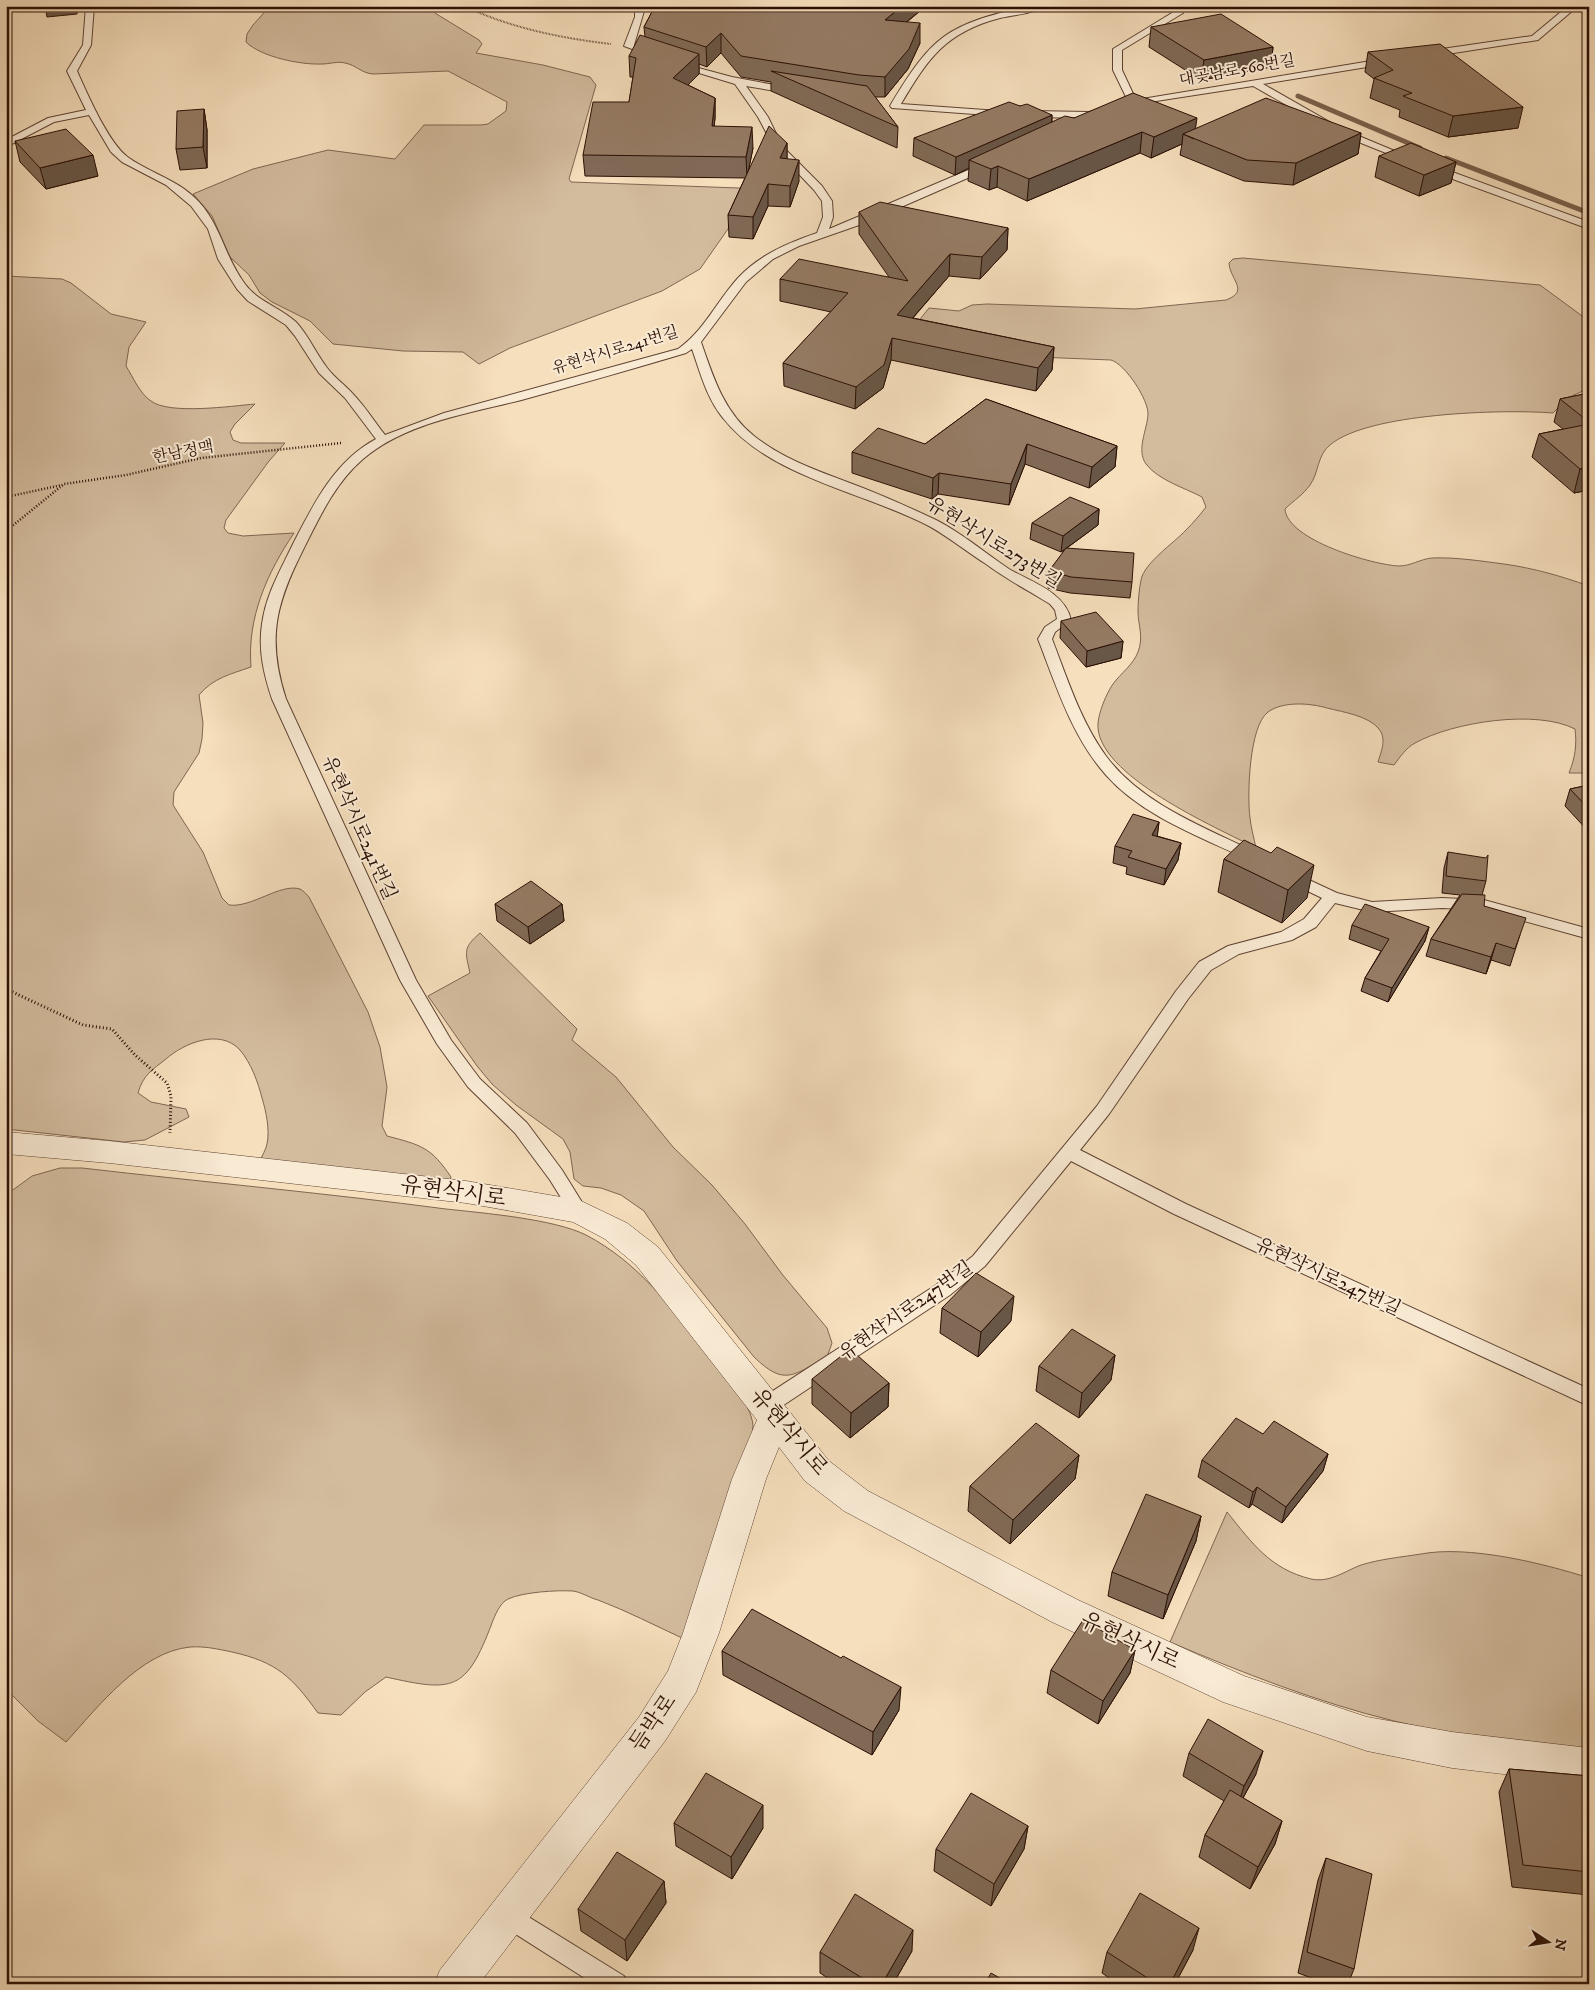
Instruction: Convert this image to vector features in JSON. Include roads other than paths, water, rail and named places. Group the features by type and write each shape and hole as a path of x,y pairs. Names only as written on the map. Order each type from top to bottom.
{"street":[{"name":"유현삭시로","path":"6,1143 109,1152 466,1192 579,1212 616,1231 647,1256 817,1471 856,1501 1066,1611 1236,1690 1367,1734 1452,1750 1589,1766"},
{"name":"듬박로","path":"454,1984 652,1729 682,1680 701,1633 770,1412"}],"lane":[{"path":"90,6 87,45 72,71 92,112 116,152 125,160 170,183 195,204 212,229 223,258 241,287 252,299 290,323 300,334 323,371 349,396 382,440"},
{"path":"639,6 641,14 629,46 738,81 804,93"},
{"name":"대곶남로560번길","path":"1040,6 973,24 946,37 934,49 890,105 938,111 1089,115 1133,102 1535,38 1574,6"},
{"path":"1133,102 1124,89 1119,72 1118,49 1180,11"},
{"path":"738,81 763,118 778,147 818,188 827,201 828,217 822,234"},
{"path":"1254,83 1320,121 1360,140 1589,226"},
{"path":"6,144 52,120 92,112"},
{"path":"1069,129 1089,115"},
{"name":"유현삭시로241번길","path":"579,1212 556,1175 521,1128 474,1083 445,1044 413,988 347,851 269,674 266,645 268,616 290,562 317,511 346,468 382,440 439,419 682,350 694,342 742,280 769,257 795,244 858,222 1004,158"},
{"name":"유현삭시로273번길","path":"694,342 711,386 727,416 750,439 796,468 860,491 934,524 1004,571 1055,602 1062,610 1064,620 1050,630 1045,639 1068,698 1095,750 1111,773 1131,790 1157,806 1264,863"},
{"path":"1281,871 1332,897 1372,907 1442,903 1484,905 1589,934"},
{"name":"유현삭시로247번길","path":"770,1412 943,1290 979,1261 1103,1110 1182,995 1205,966 1234,950 1286,936 1294,932 1310,923 1332,897"},
{"name":"유현삭시로247번길","path":"1069,1152 1180,1209 1589,1398"},
{"path":"506,1915 616,1984"}],"waterway":[{"path":"1298,96 1420,148"},
{"path":"1446,158 1589,213"}]}
